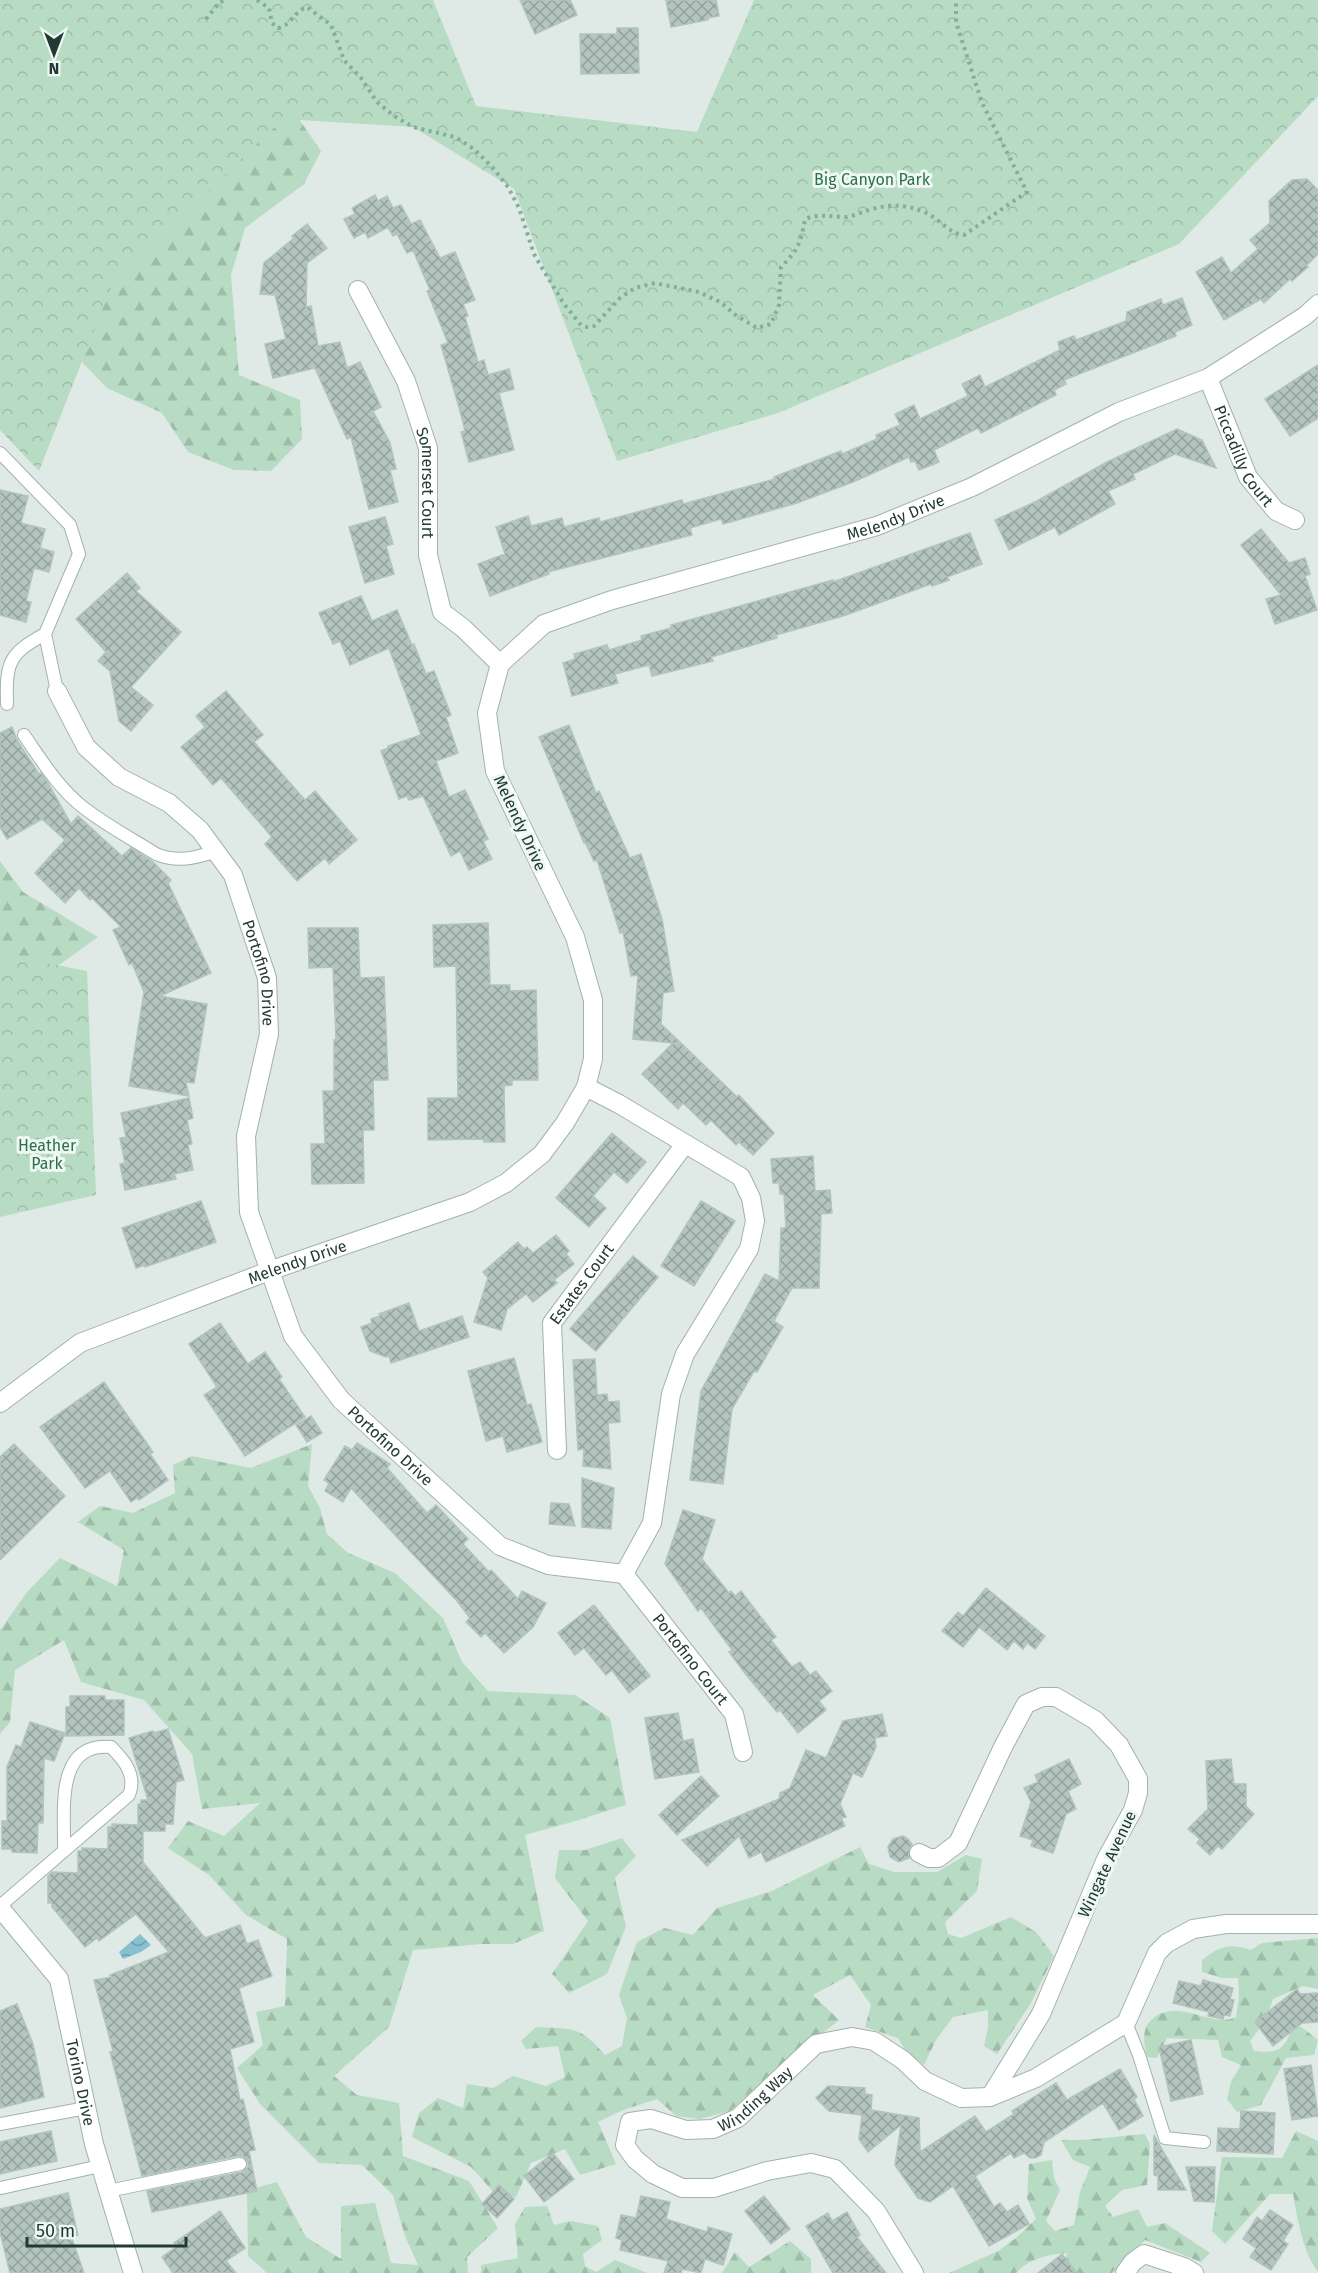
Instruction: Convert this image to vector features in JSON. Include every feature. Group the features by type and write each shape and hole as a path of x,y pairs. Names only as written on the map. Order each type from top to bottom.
{"street":[{"name":"Somerset Court","path":"358,290 406,381 428,448 428,555 442,612 463,628 500,664"},
{"name":"Melendy Drive","path":"0,1403 80,1342 269,1271 470,1202 506,1183 542,1154 565,1123 586,1088 593,1059 593,1000 574,937 495,771 487,713 500,664 544,624 612,600 877,526 972,487 1119,412 1208,378 1305,316 1318,304"},
{"name":"Piccadilly Court","path":"1208,378 1248,477 1276,511 1295,520"},
{"name":"Portofino Drive","path":"57,692 86,747 118,777 170,803 200,830 233,874 267,978 269,1034 246,1136 249,1212 293,1336 341,1400 500,1546 548,1565 624,1574"},
{"path":"586,1088 619,1104 741,1177 751,1198 755,1221 749,1249 685,1354 671,1394 652,1523 624,1574"},
{"name":"Estates Court","path":"557,1450 552,1323 685,1144"},
{"name":"Portofino Court","path":"624,1574 734,1714 743,1752"},
{"name":"Wingate Avenue","path":"919,1853 929,1858 938,1858 958,1843 1026,1704 1042,1697 1056,1697 1095,1720 1119,1745 1138,1779 1138,1793 1133,1810 1107,1859 1041,2014 990,2097"},
{"name":"Torino Drive","path":"0,1907 59,1979 100,2166 133,2273"},
{"path":"1126,2023 1157,1953 1167,1943 1193,1929 1226,1924 1318,1924"},
{"name":"Winding Way","path":"914,2273 876,2211 835,2169 811,2163 767,2171 714,2188 682,2188 653,2174 635,2159 625,2145 630,2122 651,2119 686,2130 713,2128 738,2118 816,2044 852,2037 874,2041 903,2060 925,2081 961,2098 990,2097 1036,2078 1126,2023"},
{"path":"1125,2273 1133,2262 1144,2254 1184,2267 1194,2273"}],"lane":[{"path":"0,453 70,525 79,554 45,633 57,692"},
{"path":"7,705 6,674 15,655 28,643 45,633"},
{"path":"24,735 66,792 84,807 156,854 168,859 181,860 217,851"},
{"path":"0,1907 129,1795 133,1786 130,1773 124,1760 111,1747 98,1746 84,1752 72,1763 66,1782 64,1850"},
{"path":"1126,2023 1139,2055 1165,2138 1204,2142"},
{"path":"0,2124 86,2108"},
{"path":"108,2191 240,2164"},
{"path":"1,2188 100,2166"}],"path":[{"path":"206,19 220,2 226,0"},
{"path":"257,0 269,8 272,22 278,28 285,27 301,9 307,7 331,25 344,60 361,78 377,102 394,116 413,126 455,137 474,149 508,187 519,208 534,254 564,304 581,325 594,326 620,298 635,288 655,283 699,292 720,302 757,328 771,324 779,305 781,267 795,253 802,241 805,219 815,215 849,217 898,204 925,212 956,234 964,235 1027,192 982,103 956,22 956,0"}],"green space":[{"path":"0,0 187,0 267,73 321,151 304,184 245,228 231,275 239,375 300,400 302,439 271,471 234,470 188,452 162,413 107,388 50,329"},
{"name":"Big Canyon Park","path":"0,0 433,0 476,106 697,132 754,0 1318,0 1318,96 1179,244 778,413 617,461 514,189 413,127 283,119 113,282 39,471 0,430"},
{"path":"0,861 23,892 98,937 44,976 0,976"},
{"name":"Heather Park","path":"0,954 87,971 96,1195 0,1217"},
{"path":"312,1444 308,1486 320,1508 327,1534 348,1553 395,1573 443,1618 462,1662 488,1691 575,1695 610,1718 626,1805 525,1835 544,1931 513,1944 482,1944 413,1950 389,2027 334,2076 357,2095 399,2103 403,2156 469,2181 498,2228 467,2257 468,2273 267,2273 248,2256 247,2190 277,2182 306,2237 341,2259 341,2206 375,2203 391,2263 418,2265 405,2236 393,2195 362,2165 319,2163 260,2104 237,2068 263,2045 256,2012 285,2006 287,1939 246,1915 209,1875 168,1848 188,1821 224,1836 260,1803 202,1809 192,1754 144,1700 81,1682 64,1640 15,1670 10,1722 0,1734 0,1630 27,1592 60,1558 117,1586 124,1550 78,1522 100,1506 133,1513 175,1493 173,1465 192,1456 251,1468"},
{"path":"622,1838 636,1856 615,1878 626,1926 607,1974 569,1993 552,1974 588,1921 555,1878 559,1850 585,1850"},
{"path":"860,1847 869,1864 894,1872 937,1872 966,1855 982,1859 977,1891 945,1922 948,1934 961,1938 1011,1917 1036,1932 1054,1956 1031,2003 997,2054 984,2046 988,2027 988,2010 953,2017 936,2040 924,2065 905,2050 898,2038 865,2027 871,2005 850,1975 813,1995 839,2020 764,2080 730,2111 700,2119 676,2116 657,2099 623,2110 598,2122 616,2164 580,2175 565,2149 531,2163 516,2197 497,2196 471,2167 412,2137 419,2113 438,2098 463,2108 467,2084 493,2088 513,2076 546,2086 565,2077 558,2046 526,2049 521,2041 536,2027 575,2030 588,2038 605,2055 622,2046 627,2018 619,1995 637,1942 664,1928 693,1935 717,1908 772,1891"},
{"path":"1318,1938 1318,1989 1303,1986 1273,1999 1266,2020 1250,2041 1254,2051 1276,2050 1284,2044 1294,2024 1318,2040 1314,2055 1286,2058 1261,2105 1237,2112 1227,2099 1231,2082 1241,2065 1222,2057 1218,2040 1167,2038 1157,2058 1147,2057 1144,2034 1148,2024 1156,2016 1177,2011 1217,2020 1236,2017 1239,1997 1238,1978 1222,1978 1202,1972 1202,1960 1208,1955 1231,1946 1251,1950 1262,1943"},
{"path":"1296,2131 1318,2141 1318,2272 1304,2245 1293,2194 1270,2194 1225,2244 1212,2231 1222,2157 1282,2158"},
{"path":"1145,2134 1150,2145 1147,2185 1122,2190 1105,2206 1113,2217 1138,2209 1147,2227 1165,2223 1210,2253 1201,2262 1145,2240 1112,2273 1064,2273 1067,2253 1039,2258 1016,2273 949,2273 998,2251 1036,2219 1027,2198 1029,2164 1052,2160 1054,2178 1060,2190 1046,2221 1055,2231 1074,2225 1080,2192 1090,2167 1073,2160 1061,2140"},
{"path":"547,2206 554,2225 571,2221 598,2226 602,2240 583,2254 585,2266 596,2272 615,2260 647,2273 481,2273 481,2265 518,2258 515,2224 525,2207"},
{"path":"790,2241 811,2259 811,2273 722,2273 735,2252 749,2267"}],"water":[{"path":"140,1934 151,1945 123,1959 119,1952"}],"building":[{"path":"520,0 570,0 577,15 535,34"},
{"path":"666,0 716,0 719,16 671,27"},
{"path":"617,28 638,28 639,73 581,74 580,34 617,34"},
{"path":"1307,179 1318,190 1318,254 1306,266 1308,267 1292,281 1290,279 1264,303 1261,299 1224,320 1196,272 1222,257 1231,273 1258,249 1250,240 1270,223 1269,201 1292,180"},
{"path":"375,195 378,201 387,196 393,208 401,205 411,224 420,220 440,258 455,252 475,300 463,304 468,316 465,317 478,362 484,360 488,375 509,369 514,389 499,393 514,450 469,462 461,432 465,431 441,345 448,343 427,291 430,290 413,250 407,253 397,234 393,236 388,227 368,238 365,232 354,238 344,219 355,214 352,208"},
{"path":"307,224 327,248 307,263 306,307 311,306 318,346 340,342 347,368 360,362 381,407 373,411 390,443 396,469 390,470 398,502 369,509 351,437 347,439 315,368 273,378 265,344 286,339 275,295 260,294 264,263"},
{"path":"1182,298 1192,325 1175,332 1176,336 1064,380 1066,384 1054,390 1056,395 981,433 978,428 934,450 939,462 919,470 915,461 911,462 909,457 853,482 797,503 723,524 721,519 690,528 692,535 548,572 549,574 490,596 478,564 505,554 496,527 528,516 531,526 562,518 564,527 599,518 600,522 682,500 683,504 775,479 774,477 841,451 842,454 877,439 876,435 900,425 895,414 914,405 920,419 968,396 962,384 980,375 985,387 1060,350 1058,342 1074,336 1076,340 1126,321 1127,312 1161,299 1163,305"},
{"path":"1318,365 1318,418 1290,436 1265,399"},
{"path":"1177,429 1202,440 1216,468 1175,454 1133,474 1135,479 1108,491 1115,504 1059,535 1055,527 1009,550 995,520"},
{"path":"0,490 28,496 21,523 45,529 40,548 54,552 49,572 34,568 26,601 31,602 26,622 0,615"},
{"path":"385,517 393,544 386,546 394,574 365,583 349,527"},
{"path":"1261,529 1289,563 1305,558 1310,574 1305,576 1317,610 1275,624 1266,599 1281,595 1241,545"},
{"path":"970,533 982,564 947,577 949,580 932,586 931,584 843,616 776,635 777,638 711,657 713,661 652,676 649,665 615,674 618,683 572,696 563,663 575,659 574,654 607,645 609,650 642,640 641,636 671,628 671,625 833,580 833,582"},
{"path":"127,573 140,588 136,591 181,632 131,687 153,705 131,731 119,721 110,671 98,661 106,652 76,619"},
{"path":"361,596 372,621 397,610 426,674 434,671 451,715 446,717 458,753 436,761 449,797 465,790 488,839 483,841 492,859 469,870 460,851 451,856 423,796 409,800 407,796 399,799 381,751 388,746 421,735 389,648 350,665 340,641 333,644 319,613"},
{"path":"226,691 263,735 254,742 305,800 315,791 357,840 329,864 325,858 297,881 265,844 272,837 221,778 213,785 181,747 205,727 196,716"},
{"path":"569,725 596,793 599,791 630,858 641,854 662,919 674,991 663,993 661,1024 737,1097 739,1095 774,1133 753,1155 739,1142 736,1145 711,1120 706,1125 683,1103 678,1109 642,1074 673,1043 633,1039 638,975 631,976 623,932 620,933 597,860 594,861 584,843 539,737"},
{"path":"12,727 17,740 39,774 41,773 48,783 71,824 78,816 122,856 131,848 153,862 171,880 168,883 211,973 160,996 207,1004 194,1083 186,1082 189,1096 129,1086 144,992 132,963 129,965 113,930 121,927 79,888 65,903 35,873 65,840 42,819 7,839 0,827 0,733"},
{"path":"488,923 490,985 510,985 510,991 536,990 538,1080 512,1080 512,1085 504,1086 505,1142 484,1142 484,1139 428,1140 428,1098 458,1098 456,966 434,967 433,925"},
{"path":"308,928 358,928 360,978 384,977 388,1080 373,1080 374,1130 363,1130 364,1183 312,1184 311,1144 325,1144 323,1091 334,1091 334,1040 336,1040 333,967 309,968"},
{"path":"189,1098 193,1118 187,1120 192,1144 188,1145 193,1170 174,1174 176,1179 125,1190 120,1164 125,1163 120,1138 126,1137 121,1113"},
{"path":"612,1133 646,1162 627,1183 614,1172 593,1196 606,1208 589,1227 556,1198"},
{"path":"813,1156 815,1191 830,1190 832,1213 821,1214 819,1288 792,1288 774,1321 783,1327 732,1409 723,1484 690,1480 701,1391 765,1274 779,1281 781,1228 786,1228 784,1194 780,1194 779,1183 773,1183 771,1159"},
{"path":"201,1201 216,1242 145,1267 145,1265 136,1268 122,1228"},
{"path":"701,1201 735,1221 694,1286 661,1266"},
{"path":"556,1235 569,1251 566,1254 574,1264 554,1280 557,1283 533,1302 526,1294 507,1309 501,1330 474,1322 488,1278 483,1272 518,1242 524,1249 527,1247 533,1253"},
{"path":"633,1256 658,1277 596,1351 570,1329"},
{"path":"409,1303 419,1331 462,1316 469,1337 391,1363 389,1356 370,1351 361,1327 372,1323 371,1319 380,1316 379,1314"},
{"path":"220,1323 248,1364 265,1352 282,1377 279,1379 305,1417 245,1456 204,1395 217,1387 189,1344"},
{"path":"514,1358 527,1405 531,1404 542,1442 507,1452 503,1436 486,1441 468,1371"},
{"path":"595,1359 597,1395 607,1394 608,1402 619,1401 620,1422 608,1423 611,1469 583,1466 584,1449 578,1450 573,1360"},
{"path":"104,1382 153,1452 150,1454 168,1480 139,1500 137,1498 131,1502 110,1471 85,1488 40,1427"},
{"path":"311,1416 322,1433 307,1442 296,1425"},
{"path":"357,1443 390,1464 387,1468 427,1513 436,1505 468,1539 463,1544 518,1599 522,1591 546,1603 533,1627 504,1653 485,1633 481,1637 466,1622 470,1618 457,1601 351,1488 343,1502 325,1491 329,1483 324,1480 345,1446 352,1450"},
{"path":"14,1444 65,1496 0,1560 0,1457"},
{"path":"582,1478 614,1488 611,1529 582,1527"},
{"path":"551,1503 569,1504 575,1526 549,1524"},
{"path":"683,1510 715,1520 702,1559 729,1593 731,1591 735,1596 741,1591 776,1637 771,1640 792,1667 800,1662 810,1675 816,1671 832,1691 819,1701 826,1710 798,1733 780,1710 777,1712 744,1672 729,1652 732,1650 701,1608 698,1611 665,1564"},
{"path":"986,1588 1045,1636 1035,1649 1027,1643 1023,1649 1014,1641 1007,1650 979,1627 963,1647 942,1631 958,1612 963,1616"},
{"path":"594,1605 650,1676 629,1693 612,1670 606,1675 584,1648 575,1655 558,1633"},
{"path":"70,1696 105,1696 105,1700 124,1700 124,1735 66,1736 66,1707 70,1707"},
{"path":"678,1713 683,1741 693,1739 699,1772 655,1779 645,1718"},
{"path":"882,1714 887,1736 875,1738 876,1747 862,1777 853,1773 840,1804 846,1817 841,1818 845,1826 766,1862 761,1852 749,1858 739,1836 707,1866 682,1840 779,1799 780,1793 790,1788 806,1750 826,1758 843,1721"},
{"path":"30,1722 65,1733 54,1761 44,1758 43,1823 38,1823 37,1853 12,1852 12,1849 2,1849 2,1821 7,1821 7,1767 16,1745 21,1747"},
{"path":"168,1729 184,1780 176,1782 173,1824 165,1824 165,1831 143,1831 143,1862 205,1938 240,1925 247,1944 258,1940 272,1976 239,1988 254,2042 230,2049 240,2100 243,2099 255,2150 249,2151 257,2191 152,2212 147,2191 242,2172 248,2167 248,2162 243,2156 238,2156 142,2176 94,1980 112,1977 110,1975 169,1952 136,1914 99,1941 97,1938 85,1947 52,1907 52,1903 48,1903 48,1876 52,1872 78,1873 78,1851 82,1851 82,1848 108,1849 108,1827 112,1827 112,1824 138,1825 138,1804 141,1804 141,1800 148,1800 129,1738"},
{"path":"1069,1759 1081,1784 1068,1791 1076,1809 1066,1814 1053,1853 1031,1846 1033,1840 1020,1836 1031,1802 1024,1788 1038,1782 1035,1775"},
{"path":"1231,1759 1234,1784 1246,1784 1246,1806 1254,1814 1222,1849 1218,1846 1210,1855 1197,1843 1200,1839 1188,1829 1208,1809 1206,1761"},
{"path":"701,1776 719,1796 677,1835 659,1815"},
{"path":"903,1836 912,1844 909,1849 909,1858 899,1862 890,1857 888,1847 893,1839"},
{"path":"1203,1980 1233,1988 1230,1999 1234,2000 1230,2016 1224,2015 1223,2019 1208,2016 1209,2012 1173,2003 1179,1981 1201,1986"},
{"path":"1297,1989 1300,1994 1318,1993 1318,2022 1302,2023 1273,2046 1255,2022"},
{"path":"17,2004 33,2044 44,2097 0,2108 0,2011"},
{"path":"1191,2040 1203,2094 1171,2101 1159,2047"},
{"path":"1311,2065 1318,2116 1292,2120 1284,2069"},
{"path":"1120,2069 1137,2097 1134,2099 1143,2116 1119,2130 1103,2103 1044,2142 1041,2155 1030,2158 1024,2153 1014,2158 1011,2153 975,2176 994,2207 1000,2203 1007,2212 1018,2205 1029,2224 989,2246 953,2186 930,2202 918,2198 895,2165 901,2125 868,2152 859,2139 862,2115 829,2111 816,2098 828,2086 865,2088 865,2094 872,2095 871,2110 919,2118 920,2152 975,2116 986,2132 1014,2114 1012,2111 1056,2083 1067,2100"},
{"path":"1241,2111 1275,2113 1273,2154 1217,2151 1218,2128 1240,2129"},
{"path":"51,2131 57,2161 0,2174 0,2142"},
{"path":"1154,2135 1186,2190 1158,2190 1158,2176 1154,2175"},
{"path":"553,2153 574,2179 544,2202 524,2176"},
{"path":"1186,2167 1215,2167 1214,2202 1194,2201"},
{"path":"499,2185 514,2199 497,2218 482,2204"},
{"path":"68,2193 78,2235 71,2236 84,2273 10,2273 0,2232 0,2209"},
{"path":"641,2196 670,2202 666,2219 707,2232 708,2227 732,2234 723,2265 705,2259 701,2273 682,2269 681,2273 664,2273 668,2261 620,2250 622,2240 616,2238 621,2215 636,2218"},
{"path":"764,2196 790,2229 771,2244 745,2211"},
{"path":"1270,2210 1293,2225 1283,2241 1288,2244 1271,2270 1250,2257 1256,2248 1243,2239 1257,2217 1262,2221"},
{"path":"220,2211 245,2248 226,2261 236,2273 173,2273 162,2257 176,2247 174,2243"},
{"path":"847,2212 860,2235 857,2237 886,2273 833,2273 806,2226 828,2213 832,2221"},
{"path":"1062,2254 1077,2273 1038,2273"}]}
